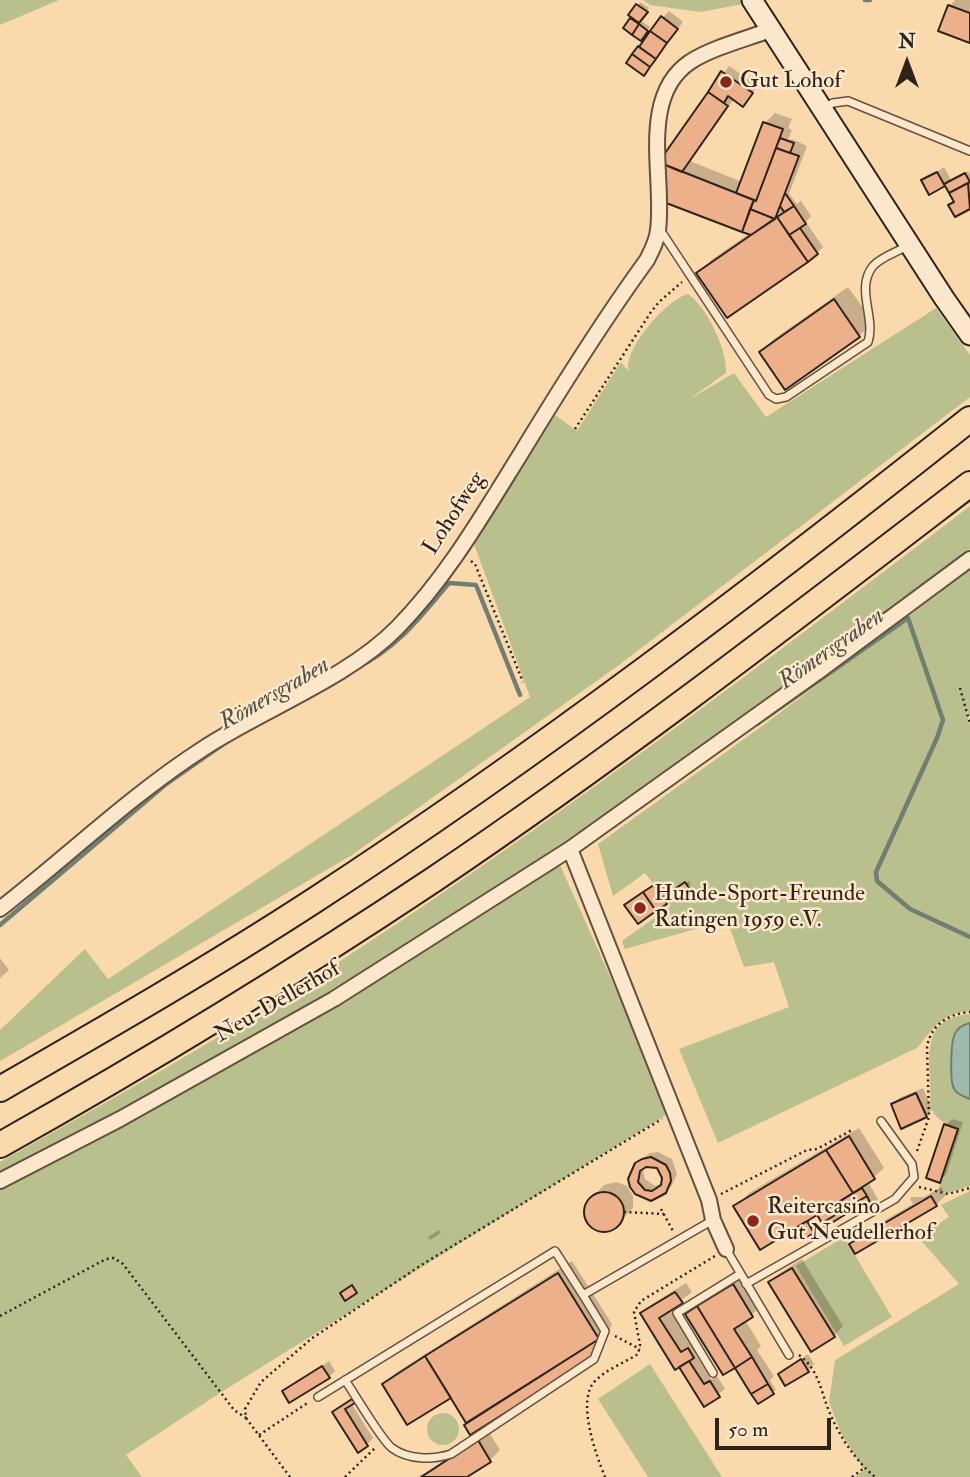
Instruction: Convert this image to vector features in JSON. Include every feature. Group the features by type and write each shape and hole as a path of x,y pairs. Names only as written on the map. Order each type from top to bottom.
{"highway":[{"path":"0,1089 150,1002 304,907 519,761 762,581 970,419"},
{"path":"0,1145 186,1038 434,879 603,760 970,484"}],"street":[{"path":"752,1 970,335"},
{"name":"Lohofweg","path":"0,909 176,766 238,727 339,671 378,644 410,614 459,554 588,343 655,245 659,227 657,135 667,91 690,62 770,30"},
{"name":"Neu-Dellerhof","path":"0,1181 120,1119 334,999 570,849 970,559"},
{"path":"570,849 709,1200 713,1220 726,1250"}],"lane":[{"path":"822,109 833,103 848,101 970,151"},
{"path":"659,227 768,395 776,399 786,397 868,342 871,327 865,283 873,266 909,245"},
{"path":"746,1284 895,1199 908,1185 914,1177 912,1164 881,1121"},
{"path":"583,1295 713,1220"},
{"path":"726,1250 789,1355"},
{"path":"318,1396 555,1251 605,1331 594,1360 451,1454 423,1458 407,1455 390,1447 345,1380"},
{"path":"713,1373 677,1313 740,1274"}],"path":[{"path":"575,429 651,312 677,285 691,276"},
{"path":"459,554 475,564 523,682"},
{"path":"960,688 970,724"},
{"path":"912,1164 929,1117 929,1037 940,1022 948,1017 970,1012"},
{"path":"246,1418 245,1409 261,1382 312,1339 423,1264 674,1112"},
{"path":"709,1200 852,1130"},
{"path":"908,1185 948,1194 970,1188"},
{"path":"661,1209 678,1240"},
{"path":"624,1212 664,1214"},
{"path":"605,1477 589,1423 589,1390 597,1379 638,1354 640,1349 634,1312 641,1301 726,1250"},
{"path":"0,1317 106,1259 114,1258 123,1264 234,1410 246,1418 290,1477"},
{"path":"605,1331 640,1349"},
{"path":"789,1355 798,1355 816,1372 840,1435 864,1468 876,1477"},
{"path":"259,1435 318,1396"},
{"path":"345,1477 386,1440"},
{"path":"852,1477 864,1468"}],"green space":[{"path":"0,0 59,0 0,25"},
{"path":"643,0 740,0 743,4 700,12 650,5"},
{"path":"688,294 702,309 715,330 724,353 726,373 688,400 734,373 766,417 936,308 970,355 970,397 619,665 352,855 0,1061 0,1030 85,949 108,979 530,697 474,544 551,412 577,431 621,362 629,372 632,351 648,327 669,305"},
{"path":"970,506 970,549 816,666 568,843 333,990 136,1105 0,1176 0,1162 164,1069 285,996 490,860 732,686"},
{"path":"970,570 970,718 966,711 970,725 970,1011 945,1018 917,1048 718,1143 679,1049 789,1007 774,962 744,967 727,920 625,949 622,941 671,906 645,873 613,896 598,844 765,724"},
{"path":"560,865 671,1112 223,1391 126,1455 142,1477 0,1477 0,1190 283,1031"},
{"path":"970,1014 970,1023 960,1026 958,1094 970,1099 970,1186 948,1193 938,1191 958,1129 940,1119 932,1110 930,1046 937,1028 955,1017"},
{"path":"970,1191 970,1477 854,1477 864,1470 841,1433 829,1402 835,1360 959,1284 918,1237 949,1217 941,1205"},
{"path":"844,1237 892,1317 844,1346 796,1266"},
{"path":"650,1364 722,1477 648,1477 598,1399"},
{"path":"443,1413 455,1417 459,1429 455,1441 443,1445 431,1441 427,1429 431,1417"}],"shaded area":[{"path":"970,1023 970,1099 954,1089 951,1069 954,1036 960,1027"}],"building":[{"path":"636,4 648,12 639,23 628,15"},
{"path":"948,5 970,13 970,43 938,31"},
{"path":"661,16 678,29 667,43 650,31"},
{"path":"630,18 639,24 632,35 623,28"},
{"path":"639,24 648,31 641,41 632,35"},
{"path":"650,31 667,43 656,59 639,47"},
{"path":"638,46 656,59 650,67 632,54"},
{"path":"632,54 650,67 644,76 626,63"},
{"path":"721,71 753,93 743,107 728,96 724,103 708,92"},
{"path":"708,92 728,106 682,172 663,164 663,156"},
{"path":"763,122 783,129 756,201 736,193"},
{"path":"780,138 794,143 790,153 776,148"},
{"path":"776,148 799,156 775,219 750,209 754,200 756,201"},
{"path":"663,164 754,200 742,232 661,201"},
{"path":"937,172 945,186 929,195 921,180"},
{"path":"965,173 970,182 949,193 944,184"},
{"path":"968,183 970,209 955,217 948,205 954,202 949,193"},
{"path":"785,193 794,206 784,212 780,206"},
{"path":"794,206 806,224 789,235 777,217"},
{"path":"750,209 775,219 751,235 742,232"},
{"path":"777,217 808,262 727,318 696,273"},
{"path":"800,228 818,254 808,262 789,235"},
{"path":"834,299 860,337 785,390 759,352"},
{"path":"685,882 689,888 670,901 666,895"},
{"path":"654,885 667,904 656,911 643,892"},
{"name":"Hunde-Sport-Freunde Ratingen 1959 e.V.","path":"643,892 656,911 638,924 624,905"},
{"path":"916,1093 927,1117 901,1129 891,1104"},
{"path":"944,1124 958,1129 940,1183 926,1178"},
{"path":"849,1136 875,1179 853,1193 826,1150"},
{"path":"826,1150 853,1193 760,1250 733,1206"},
{"path":"651,1157 666,1165 670,1173 671,1181 666,1193 651,1201 635,1194 628,1179 635,1163","holes":["646,1167 657,1168 662,1178 661,1185 652,1191 645,1190 638,1182 640,1171"]},
{"path":"862,1188 867,1196 822,1223 817,1215"},
{"path":"604,1192 612,1193 618,1198 623,1204 623,1220 618,1226 612,1231 604,1232 596,1231 590,1226 585,1220 584,1212 585,1204 590,1198 596,1193"},
{"path":"867,1196 872,1207 863,1213 859,1206 825,1227 822,1223"},
{"path":"931,1196 937,1206 855,1254 849,1244"},
{"path":"807,1221 814,1233 804,1239 797,1227"},
{"path":"792,1268 835,1337 811,1352 768,1282"},
{"path":"558,1273 599,1339 466,1423 425,1356"},
{"path":"733,1284 753,1317 734,1329 752,1357 735,1368 697,1306"},
{"path":"352,1285 357,1293 345,1301 340,1293"},
{"path":"675,1292 683,1303 659,1318 681,1352 688,1348 694,1358 675,1370 640,1313"},
{"path":"697,1306 735,1368 723,1375 685,1314"},
{"path":"599,1339 593,1358 470,1435 464,1425"},
{"path":"425,1356 451,1398 407,1425 382,1384"},
{"path":"752,1357 768,1384 751,1394 735,1368"},
{"path":"801,1359 809,1372 785,1386 778,1374"},
{"path":"689,1361 704,1384 710,1381 720,1397 704,1407 679,1367"},
{"path":"322,1366 330,1378 289,1403 282,1391"},
{"path":"768,1384 774,1394 758,1404 751,1394"},
{"path":"352,1399 355,1403 345,1409 368,1446 358,1453 332,1412"},
{"path":"478,1440 491,1462 467,1477 421,1477"}],"waterway":[{"path":"865,0 870,0"},
{"name":"Römersgraben","path":"357,668 397,641 449,583 476,585 520,695"},
{"name":"Römersgraben","path":"757,724 908,618 943,720 876,872 877,881 910,909 970,937"},
{"name":"Römersgraben","path":"0,925 165,785 225,743"}],"place":[{"name":"Gut Lohof","path":"726,82"},
{"name":"Hunde-Sport-Freunde Ratingen 1959 e.V.","path":"640,908"},
{"name":"Reitercasino Gut Neudellerhof","path":"753,1221"}]}
